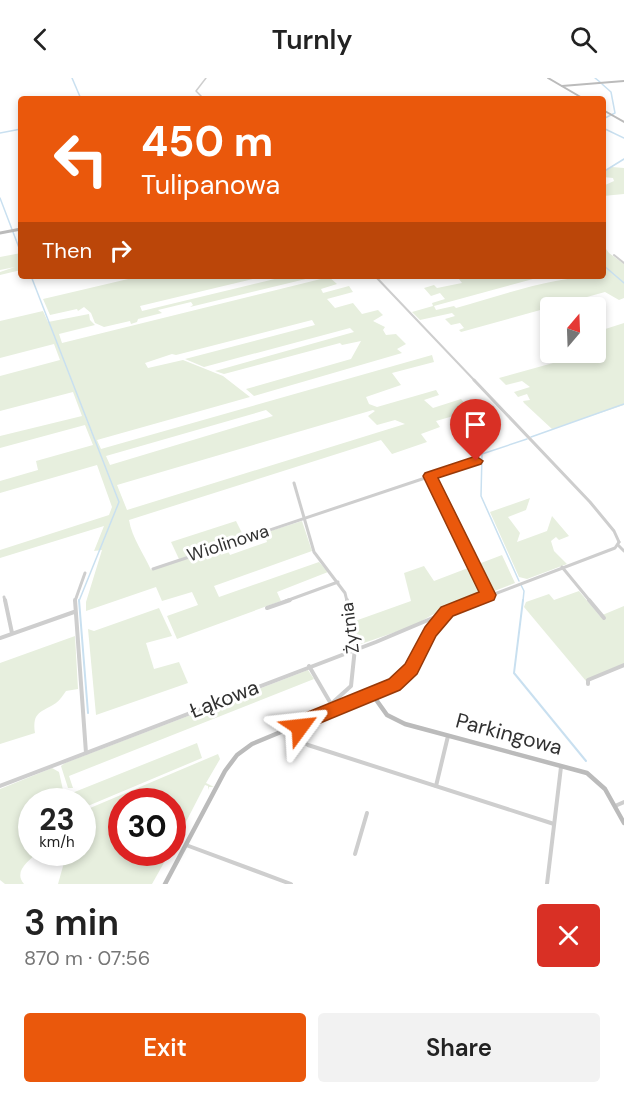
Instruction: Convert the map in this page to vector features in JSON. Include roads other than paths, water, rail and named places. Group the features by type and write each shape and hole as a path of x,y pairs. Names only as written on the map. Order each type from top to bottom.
{"street":[{"path":"201,96 196,91 206,78"},
{"path":"548,78 579,96"},
{"path":"562,86 624,81"},
{"path":"606,112 624,122"},
{"path":"0,233 18,229"},
{"path":"614,255 624,263"},
{"path":"378,279 590,502 614,531 624,551"},
{"name":"Wiolinowa","path":"153,568 476,461"},
{"path":"430,476 488,595"},
{"name":"Żytnia","path":"294,483 314,552 338,582 345,593 349,607 355,648 351,686 332,707"},
{"name":"Łąkowa","path":"0,786 355,648 400,633 432,617 621,543"},
{"path":"562,567 604,618"},
{"path":"86,573 75,597 74,612 86,753"},
{"path":"267,608 338,582"},
{"path":"4,597 12,634"},
{"path":"0,638 74,612"},
{"path":"291,884 186,845 225,771 237,755 252,744 332,707 372,694 404,678 430,632 447,612"},
{"path":"588,684 588,680 624,665"},
{"path":"309,666 332,707"},
{"name":"Parkingowa","path":"372,694 380,708 395,720 587,773 599,780 624,823"},
{"path":"299,724 304,742 308,745 554,825"},
{"path":"436,786 448,735"},
{"path":"547,884 561,765"},
{"path":"615,806 624,802"},
{"path":"355,854 367,813"},
{"path":"165,884 175,866"}],"waterway":[{"path":"72,78 80,96"},
{"path":"595,78 600,82"},
{"path":"602,84 611,92 615,113 606,118"},
{"path":"606,129 624,138"},
{"path":"0,133 18,130"},
{"path":"606,170 624,159"},
{"path":"0,198 18,245"},
{"path":"606,268 624,283"},
{"path":"32,279 119,502 79,601"},
{"path":"531,437 624,404"},
{"path":"519,581 481,496 482,454 527,439"},
{"path":"521,585 524,591 523,601"},
{"path":"523,600 514,673 586,761"},
{"path":"79,601 88,713"}]}
